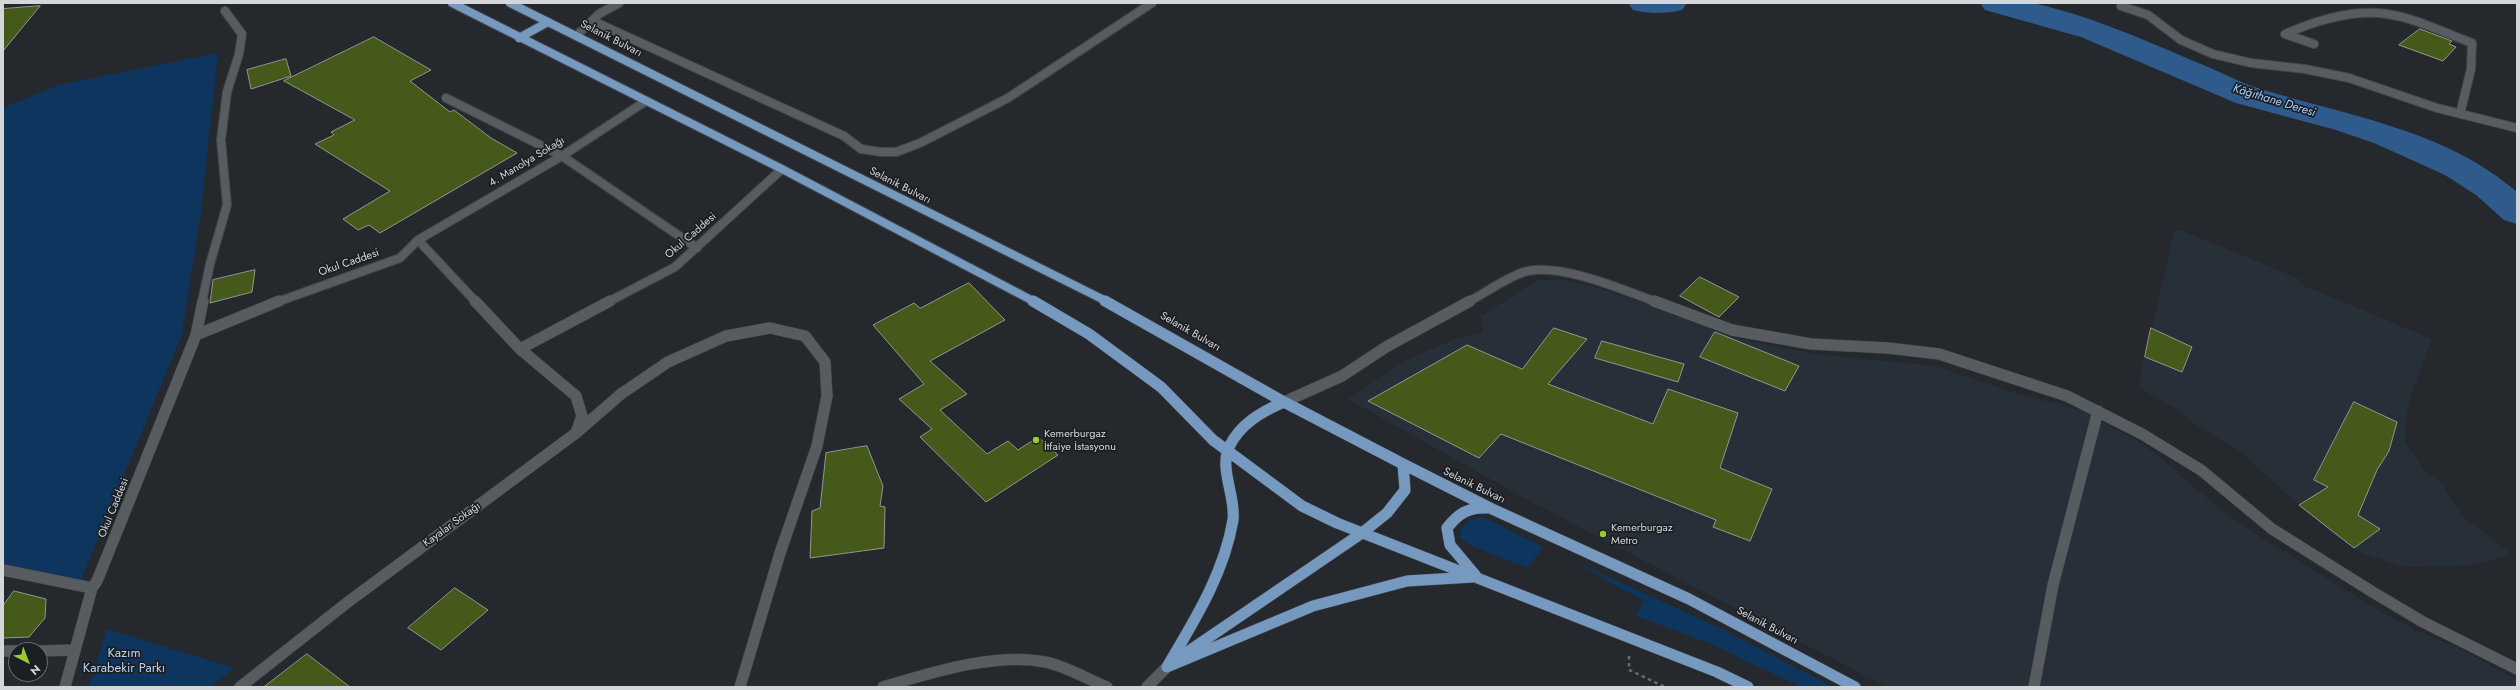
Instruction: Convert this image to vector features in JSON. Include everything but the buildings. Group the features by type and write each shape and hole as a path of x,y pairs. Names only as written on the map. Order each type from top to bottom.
{"main road":[{"path":"452,3 782,169 1005,285 1089,334 1161,387 1213,440 1302,506 1362,533 1478,577 1717,672 1748,687"},
{"name":"Selanik Bulvarı","path":"510,3 938,219 1131,314 1284,402 1403,464 1490,508 1689,599 1855,687"},
{"path":"520,38 548,22"},
{"path":"1167,667 1201,609 1222,561 1233,517 1227,450 1243,426 1257,413 1284,402"},
{"path":"1167,667 1362,533 1386,513 1405,490 1403,464"},
{"path":"1478,577 1450,545 1447,528 1458,513 1474,507 1490,508"},
{"path":"1167,667 1313,606 1407,581 1478,577"}],"street":[{"path":"576,36 593,21 619,3"},
{"path":"593,21 622,36 844,136 861,149 896,152 920,143 1008,98 1152,3"},
{"path":"2121,6 2148,16 2181,40 2213,54 2251,63 2305,69 2349,78 2460,114 2517,128"},
{"path":"196,335 210,264 227,205 221,140 227,92 239,54 242,34 237,25 225,11"},
{"path":"2314,44 2285,34 2299,27 2370,12 2389,14 2472,42 2471,69 2460,114"},
{"path":"446,98 562,156 697,248"},
{"name":"4. Manolya Sokağı","path":"418,240 562,156 646,101"},
{"name":"Okul Caddesi","path":"520,349 675,267 782,169"},
{"path":"418,240 520,349 576,396 582,416 576,433"},
{"name":"Okul Caddesi","path":"65,687 92,588 97,581 196,335 310,288 400,258 418,240"},
{"path":"1284,402 1342,376 1386,347 1522,273 1541,270 1597,279 1732,330 1811,344 1888,348 1939,354 2067,396 2142,434 2201,470 2272,529 2371,592 2423,622 2517,669"},
{"name":"Kayalar Sokağı","path":"240,687 348,602 576,433 621,394 668,362 726,336 770,328 805,336 825,362 826,396 817,446 780,553 740,687"},
{"path":"2034,687 2053,585 2098,411"},
{"path":"3,570 92,588"},
{"path":"48,651 74,650"},
{"path":"883,687 954,669 1001,661 1044,662 1107,687"},
{"path":"1148,687 1167,667"}],"path":[{"path":"1629,637 1630,670 1665,687"}],"shaded area":[{"path":"2181,230 2302,280 2300,284 2432,339 2410,398 2405,425 2405,443 2424,470 2443,484 2453,503 2466,519 2512,554 2473,565 2405,567 2363,553 2329,532 2237,449 2196,425 2179,410 2139,388 2142,363 2147,350 2174,231"},
{"path":"1538,280 1568,280 1609,291 1744,340 1815,354 1935,366 2017,394 2082,410 2146,446 2220,509 2262,538 2378,610 2419,632 2457,647 2517,680 2517,687 1887,687 1533,503 1348,399 1405,361 1459,337 1483,333 1481,316"}],"green space":[{"path":"218,53 201,212 182,334 79,585 3,570 3,108 58,85"},
{"path":"1483,517 1543,547 1528,568 1471,546 1459,537 1462,528 1467,522"},
{"path":"1571,560 1718,627 1833,687 1801,687 1709,643 1636,616 1644,601"},
{"name":"Kazım Karabekir Parkı","path":"107,629 234,668 211,687 89,687"}],"waterway":[{"name":"Kâğıthane Deresi","path":"1644,3 1671,3"},
{"name":"Kâğıthane Deresi","path":"1996,3 2092,30 2248,96 2348,123 2386,136 2458,167 2489,187 2517,212"}],"place":[{"name":"Kemerburgaz İtfaiye İstasyonu","path":"1036,440"},
{"name":"Kemerburgaz Metro","path":"1603,534"}]}
